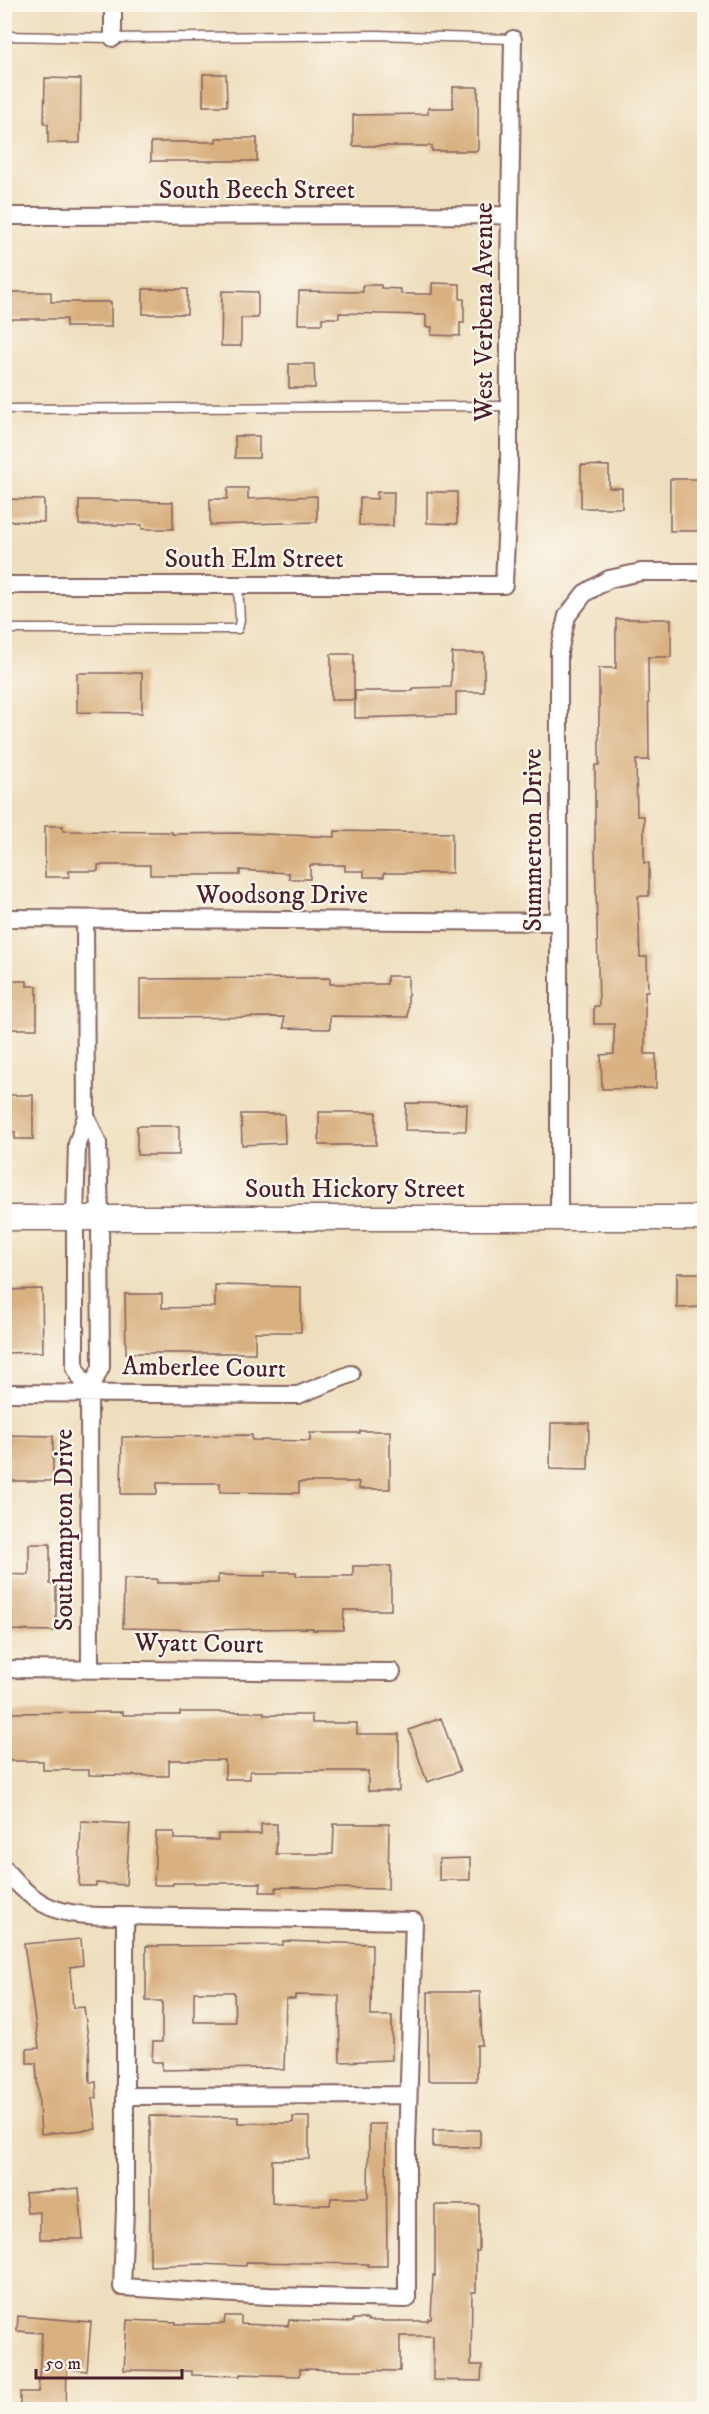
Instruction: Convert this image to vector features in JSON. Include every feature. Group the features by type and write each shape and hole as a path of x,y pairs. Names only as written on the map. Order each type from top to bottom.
{"street":[{"path":"113,4 113,38"},
{"name":"West Verbena Avenue","path":"504,585 509,469 513,39"},
{"name":"South Beech Street","path":"4,216 510,215"},
{"name":"Summerton Drive","path":"559,1218 559,652 567,616 585,593 609,579 641,572 705,572"},
{"name":"South Elm Street","path":"4,585 504,585"},
{"name":"Woodsong Drive","path":"4,918 558,922"},
{"path":"85,919 86,1116"},
{"name":"Southampton Drive","path":"86,1116 98,1143 100,1218 101,1367 89,1392 90,1668"},
{"name":"Southampton Drive","path":"86,1116 77,1144 75,1368 89,1392"},
{"name":"South Hickory Street","path":"4,1218 705,1218"},
{"name":"Amberlee Court","path":"4,1393 298,1395 351,1374"},
{"name":"Wyatt Court","path":"4,1669 392,1672"},
{"path":"4,1868 18,1887 35,1901 55,1910 102,1916 125,1916 414,1921 408,2095 407,2299 269,2296 122,2287 125,2209 125,1916"},
{"path":"125,2096 408,2095"}],"lane":[{"path":"4,36 113,38 376,35 513,39"},
{"path":"4,410 509,406"},
{"path":"4,629 238,629 240,620 238,585"}],"building":[{"path":"203,74 226,74 227,106 203,106"},
{"path":"45,78 81,79 80,143 48,143 48,124 44,124"},
{"path":"453,87 478,87 478,151 432,151 432,146 353,146 353,115 428,114 428,108 453,108"},
{"path":"216,138 257,138 257,161 151,161 151,142 216,142"},
{"path":"432,283 460,284 460,299 464,299 464,323 460,323 460,336 431,335 432,327 426,327 426,315 339,313 339,318 322,318 322,324 298,324 299,291 363,292 363,285 381,285 381,288 401,289 401,294 432,294"},
{"path":"143,289 187,289 187,314 143,314"},
{"path":"222,291 258,292 258,318 241,318 241,346 221,346"},
{"path":"4,292 51,292 51,302 111,302 111,327 66,327 66,319 4,319"},
{"path":"289,364 314,364 315,388 289,388"},
{"path":"235,436 259,436 259,458 235,458"},
{"path":"581,465 609,466 609,488 622,488 622,508 581,508"},
{"path":"670,479 705,479 705,531 670,531"},
{"path":"228,488 248,488 248,499 317,496 317,522 210,525 210,499 227,499"},
{"path":"377,492 394,492 393,526 359,525 360,498 377,499"},
{"path":"427,492 457,492 457,524 427,523"},
{"path":"4,499 44,500 44,522 4,521"},
{"path":"79,500 173,502 173,529 142,529 142,525 79,525"},
{"path":"616,619 671,619 671,657 648,657 649,760 636,760 637,816 644,816 644,863 649,863 649,896 638,896 640,957 647,957 645,1054 656,1054 656,1088 602,1089 601,1055 614,1054 614,1024 594,1024 594,1006 599,1006 595,765 599,765 599,668 616,668"},
{"path":"452,653 484,653 484,692 456,692 456,715 355,718 355,691 413,691 413,688 451,687"},
{"path":"331,654 354,654 354,700 331,700"},
{"path":"77,673 142,673 142,713 77,712"},
{"path":"45,826 63,826 63,831 239,833 335,837 335,831 452,833 452,873 384,873 384,877 364,877 364,871 345,871 345,865 310,865 310,879 289,879 289,873 240,870 240,875 150,875 150,865 98,865 98,871 69,871 69,877 45,877"},
{"path":"387,976 408,976 408,1017 330,1016 330,1029 284,1028 284,1017 140,1018 140,979 330,978 330,984 387,984"},
{"path":"4,981 27,981 27,986 37,986 37,1029 4,1029"},
{"path":"4,1095 33,1095 33,1139 15,1139 15,1132 4,1132"},
{"path":"406,1103 467,1104 466,1131 405,1130"},
{"path":"319,1112 376,1112 376,1145 319,1145"},
{"path":"241,1114 284,1114 285,1143 242,1145"},
{"path":"137,1126 179,1126 179,1155 137,1155"},
{"path":"677,1273 705,1273 705,1307 677,1308"},
{"path":"215,1285 301,1287 301,1332 255,1332 255,1353 126,1353 125,1294 162,1294 162,1308 215,1307"},
{"path":"42,1289 43,1352 5,1353 4,1290"},
{"path":"551,1423 589,1423 588,1470 550,1469"},
{"path":"360,1431 390,1431 390,1489 359,1489 359,1482 299,1482 299,1493 220,1492 220,1483 157,1483 157,1494 121,1494 122,1437 252,1435 252,1440 310,1441 310,1433 360,1433"},
{"path":"4,1435 53,1436 53,1481 4,1481"},
{"path":"29,1544 50,1544 50,1584 56,1584 56,1631 4,1630 4,1574 29,1575"},
{"path":"353,1566 391,1566 391,1610 344,1610 343,1630 123,1628 124,1579 157,1579 157,1583 218,1583 218,1575 265,1576 265,1572 296,1572 296,1576 353,1576"},
{"path":"123,1712 123,1715 264,1712 264,1715 312,1715 312,1723 357,1723 357,1734 399,1734 399,1791 368,1791 368,1771 250,1771 250,1779 225,1779 225,1760 169,1760 169,1776 89,1775 89,1770 43,1770 43,1761 4,1761 4,1713"},
{"path":"441,1718 460,1771 427,1782 409,1730"},
{"path":"81,1821 130,1824 126,1885 96,1883 96,1886 79,1886"},
{"path":"261,1824 277,1824 276,1854 333,1854 334,1824 389,1824 388,1889 276,1887 276,1892 260,1892 261,1883 154,1885 156,1832 174,1832 174,1839 218,1840 218,1834 261,1834"},
{"path":"470,1858 470,1880 439,1880 439,1859"},
{"path":"81,1939 83,1965 70,1967 73,2008 84,2007 89,2045 90,2083 96,2082 97,2098 92,2098 96,2129 41,2134 36,2063 27,2063 27,2049 39,2048 24,1944"},
{"path":"283,1941 372,1944 371,2016 392,2016 392,2060 340,2062 339,1996 295,1995 295,1999 286,1999 284,2070 267,2068 162,2070 162,2062 152,2062 153,2042 162,2042 162,2001 146,2001 146,1946 283,1945","holes":["194,1992 234,1992 235,2022 194,2022"]},
{"path":"428,1992 480,1992 482,2045 477,2045 477,2081 428,2081"},
{"path":"150,2116 238,2117 238,2123 293,2123 293,2117 309,2117 309,2159 272,2160 272,2203 280,2204 330,2205 331,2198 368,2198 369,2124 386,2124 387,2266 246,2262 246,2266 200,2264 150,2266"},
{"path":"433,2130 480,2130 480,2147 433,2147"},
{"path":"79,2188 83,2239 40,2239 40,2212 27,2213 25,2193"},
{"path":"435,2205 479,2205 476,2292 472,2292 471,2365 482,2365 481,2381 433,2380 433,2336 400,2336 400,2371 300,2369 300,2376 240,2374 240,2376 192,2375 192,2371 124,2370 127,2320 176,2322 176,2324 224,2324 225,2316 241,2316 241,2324 288,2326 289,2320 428,2321 431,2319 433,2275 435,2276"},
{"path":"18,2316 91,2322 87,2371 67,2369 66,2409 20,2409 20,2392 38,2392 42,2333 17,2331"}]}
